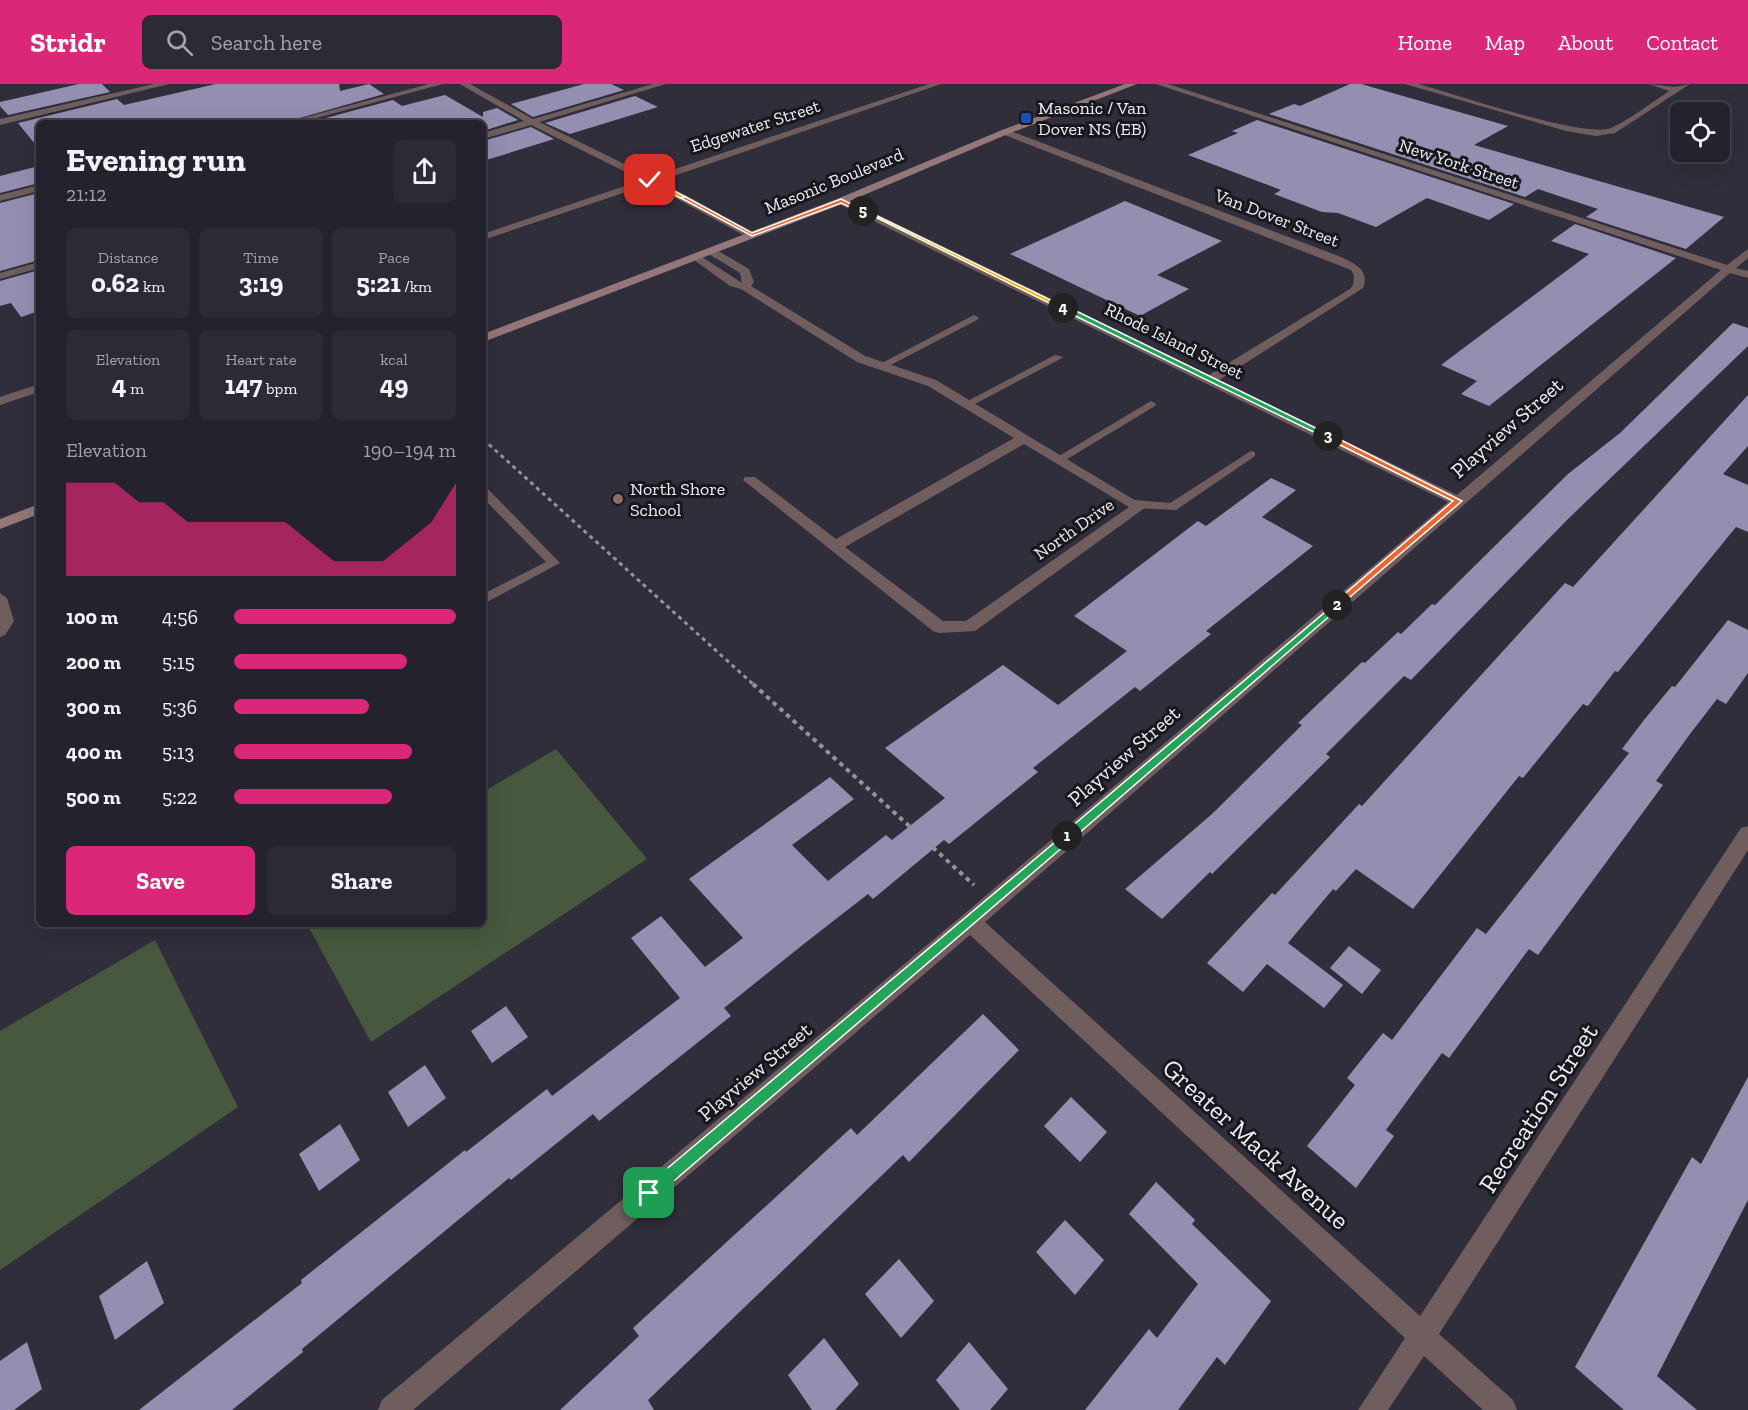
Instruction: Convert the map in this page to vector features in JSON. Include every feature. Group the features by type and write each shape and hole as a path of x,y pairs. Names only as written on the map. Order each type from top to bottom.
{"street":[{"path":"0,122 165,84"},
{"path":"300,120 439,84"},
{"path":"464,84 531,122 650,180 752,235"},
{"path":"486,135 662,84"},
{"name":"Edgewater Street","path":"486,236 937,84"},
{"name":"Masonic Boulevard","path":"486,337 841,201 1005,132 1132,84"},
{"name":"New York Street","path":"1160,84 1748,275"},
{"path":"1409,84 1569,129 1596,134 1612,131 1686,84"},
{"path":"1653,84 1676,90"},
{"name":"Van Dover Street","path":"1005,132 1337,259 1355,268 1360,275 1359,286 1354,291 1212,379"},
{"path":"0,198 36,189"},
{"name":"Rhode Island Street","path":"841,201 1212,379 1458,501"},
{"path":"711,251 745,271 748,282 745,287"},
{"name":"Playview Street","path":"392,1410 970,922 1748,252"},
{"name":"North Drive","path":"694,257 734,284 745,287 861,359 932,383 1139,507 969,627 939,627 750,480"},
{"path":"0,276 36,266"},
{"path":"0,401 36,389"},
{"path":"835,546 1024,438"},
{"path":"0,524 36,510"},
{"name":"Recreation Street","path":"1372,1410 1424,1336 1748,834"},
{"name":"Greater Mack Avenue","path":"970,922 1503,1410"}],"lane":[{"path":"881,366 974,318"},
{"path":"967,404 1059,357"},
{"path":"1060,459 1151,404"},
{"path":"1135,504 1172,507 1251,454"},
{"path":"486,494 554,563 486,598"},
{"path":"0,598 7,621 0,632"}],"path":[{"path":"486,442 992,902"}],"green space":[{"path":"556,749 647,859 371,1042 309,927 486,927 486,790"},
{"path":"155,940 238,1107 0,1270 0,1031"}],"building":[{"path":"79,84 102,84 110,92 8,115 0,106 0,102"},
{"path":"216,84 339,84 340,91 369,84 384,94 293,120 36,120 36,145 18,123 117,99 124,105"},
{"path":"584,84 611,84 624,90 533,117 511,104"},
{"path":"1350,84 1361,84 1508,126 1474,145 1724,217 1686,249 1586,217 1598,209 1538,189 1525,197 1269,114 1294,104 1300,106"},
{"path":"445,95 483,117 483,112 497,108 518,120 486,130 486,120 318,120 393,100 402,106"},
{"path":"635,96 658,107 570,134 545,123"},
{"path":"1257,120 1514,204 1489,220 1427,198 1376,227 1338,213 1322,212 1274,194 1281,190 1188,155 1238,133 1232,131"},
{"path":"531,127 554,139 486,160 486,140"},
{"path":"36,167 36,184 0,193 0,176"},
{"path":"36,194 36,261 0,271 0,203"},
{"path":"1125,201 1222,241 1157,275 1189,289 1140,316 1010,254"},
{"path":"1575,224 1676,258 1489,406 1461,394 1477,381 1441,365 1589,254 1551,241"},
{"path":"36,271 36,312 21,317 11,303 0,306 0,281"},
{"path":"1733,323 1748,328 1748,346 1568,519 1411,680 1404,676 1326,754 1330,757 1212,874 1210,872 1162,919 1125,889 1212,814 1302,725 1298,723 1362,662 1365,663 1398,632 1401,634 1432,604 1435,605 1568,474 1620,433"},
{"path":"1748,395 1748,446 1723,474 1748,485 1748,532 1736,527 1618,672 1615,671 1588,706 1583,704 1523,778 1519,776 1413,909 1356,869 1336,891 1333,889 1288,943 1343,985 1324,1008 1267,964 1243,992 1207,963 1272,893 1275,895 1359,804 1362,806 1565,583 1573,587"},
{"path":"1271,478 1296,490 1262,517 1313,546 1206,631 1211,634 1140,691 1135,687 1033,768 1038,772 949,844 944,840 873,899 868,894 805,943 724,1008 731,1016 599,1121 593,1114 511,1180 509,1178 302,1349 303,1352 232,1410 139,1410 302,1283 301,1280 465,1150 466,1152 547,1089 552,1096 680,998 631,938 661,916 705,967 743,938 689,879 830,777 854,799 792,845 828,881 886,835 892,840 945,798 885,748 1003,665 1058,705 1127,651 1074,616 1198,521 1206,526"},
{"path":"1728,620 1748,630 1748,673 1726,704 1717,699 1690,734 1656,781 1663,785 1538,955 1529,949 1449,1058 1442,1053 1386,1130 1394,1136 1356,1188 1307,1146 1355,1085 1347,1078 1383,1033 1392,1040 1477,928 1486,934 1629,753 1622,749 1644,720 1672,686 1675,687"},
{"path":"1349,946 1381,970 1362,994 1330,968"},
{"path":"506,1006 528,1037 492,1063 471,1031"},
{"path":"983,1014 1019,1050 909,1162 903,1155 648,1400 654,1410 560,1410 639,1336 633,1328 851,1128 857,1135"},
{"path":"425,1065 446,1098 408,1127 388,1092"},
{"path":"1748,1077 1748,1200 1657,1376 1697,1410 1624,1410 1575,1367 1692,1157 1701,1164"},
{"path":"1071,1097 1107,1132 1080,1162 1044,1126"},
{"path":"340,1124 360,1160 319,1191 299,1154"},
{"path":"1156,1182 1195,1220 1192,1224 1271,1301 1225,1365 1217,1357 1178,1410 1085,1410 1149,1329 1157,1338 1198,1284 1129,1214"},
{"path":"1065,1220 1104,1260 1075,1295 1036,1252"},
{"path":"899,1259 934,1301 901,1338 865,1294"},
{"path":"147,1261 164,1303 115,1340 99,1296"},
{"path":"824,1338 859,1384 835,1410 812,1410 788,1375"},
{"path":"27,1342 42,1389 14,1410 0,1410 0,1361"},
{"path":"969,1342 1008,1389 990,1410 960,1410 936,1380"}],"place":[{"name":"Masonic / Van Dover NS (EB)","path":"1026,118"},
{"name":"North Shore School","path":"618,499"}],"route":[{"path":"649,1193 970,922 1458,501 1212,379 841,201 752,235 650,180"}]}
